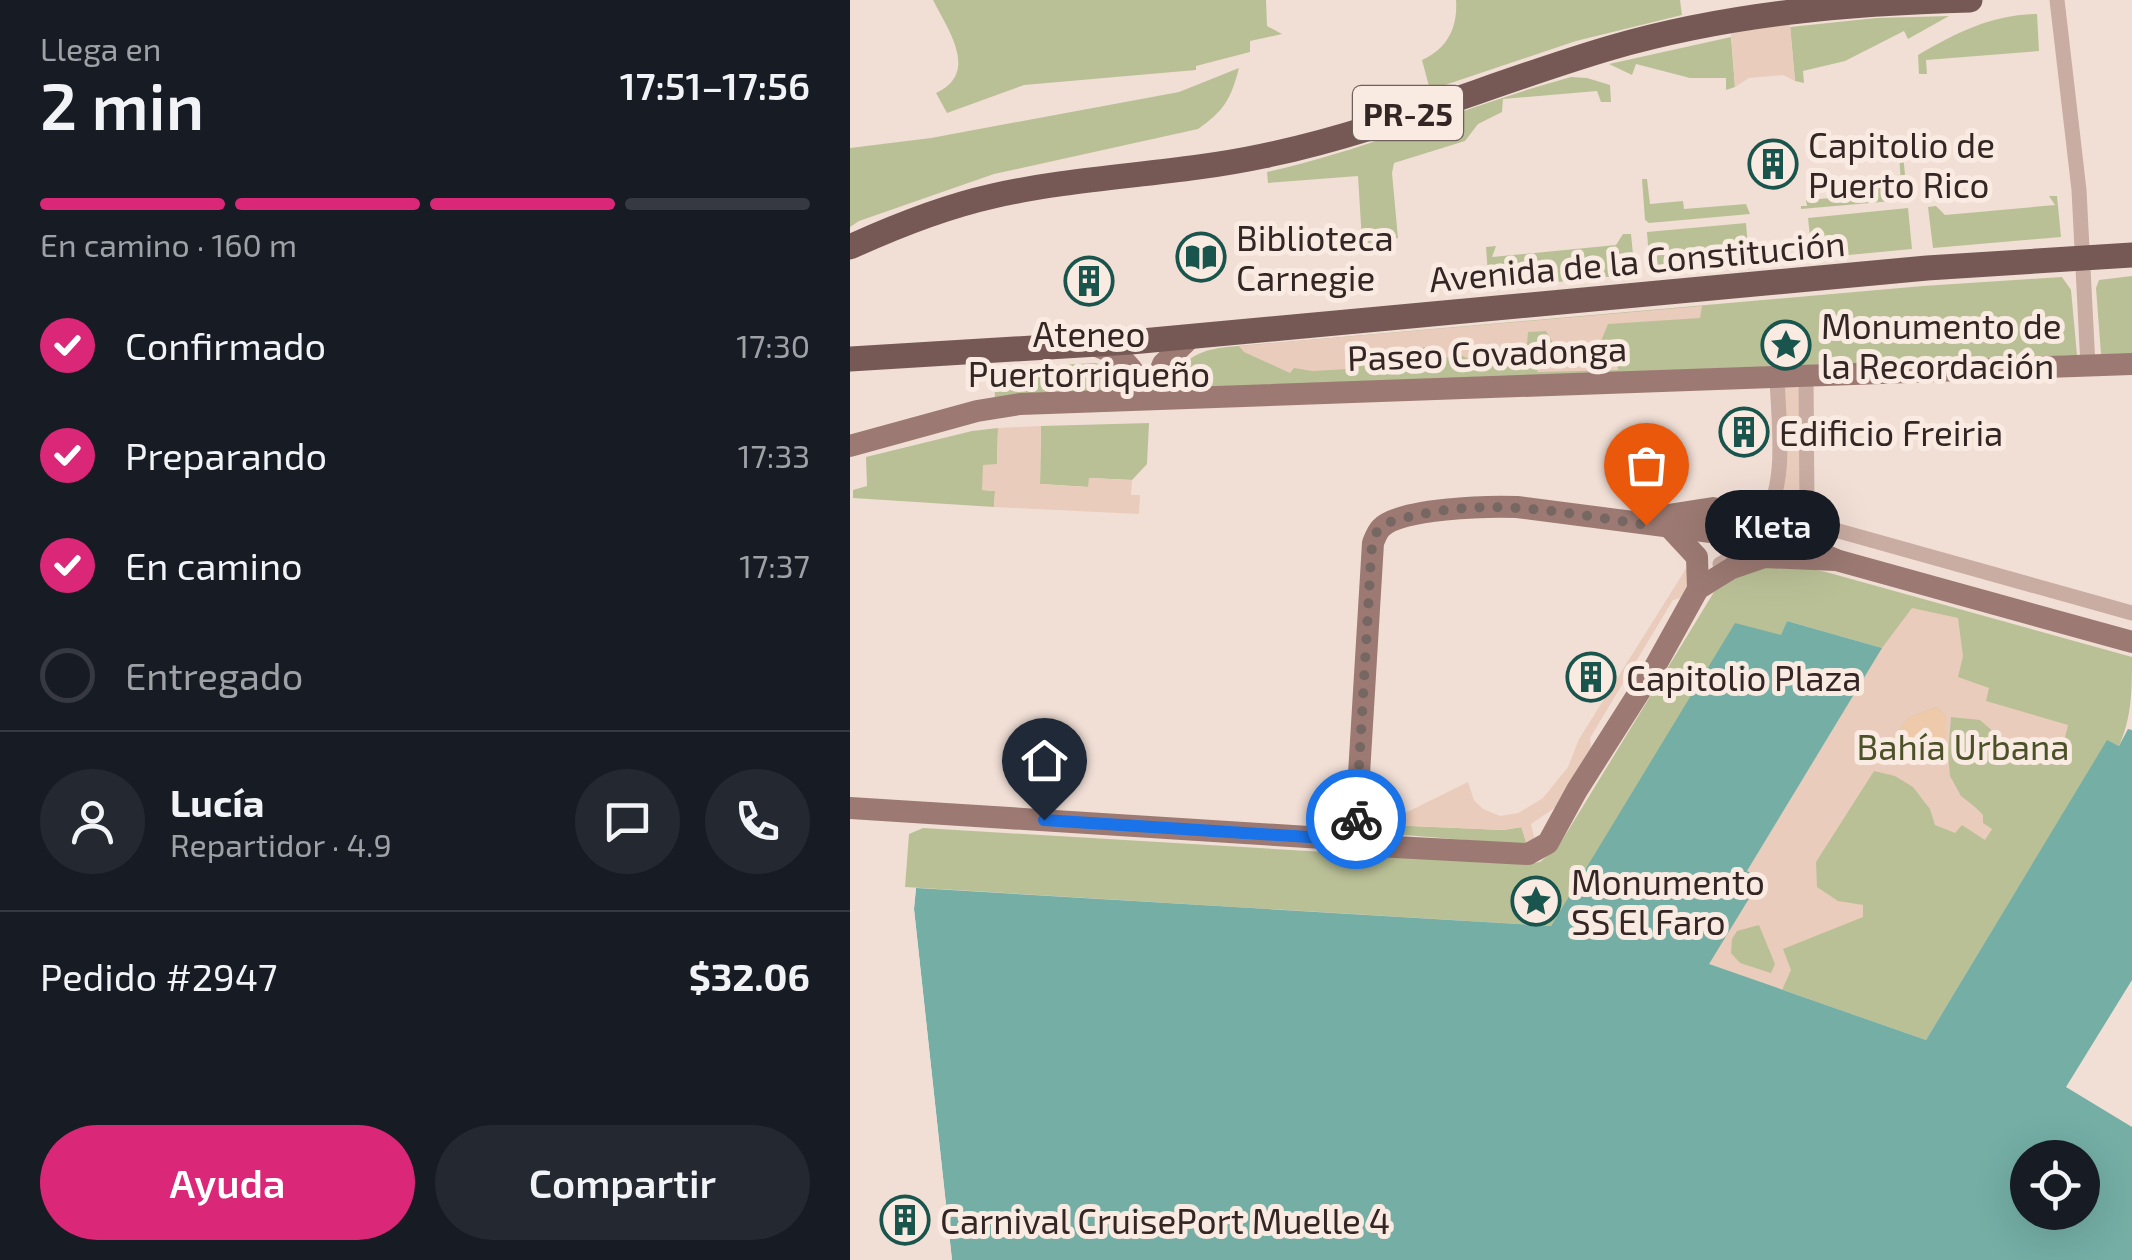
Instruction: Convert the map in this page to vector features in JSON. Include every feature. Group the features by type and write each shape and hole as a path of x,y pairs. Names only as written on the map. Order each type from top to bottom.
{"main road":[{"name":"PR-25","path":"850,247 946,209 992,196 1260,157 1321,142 1546,68 1667,34 1794,12 1970,0"},
{"name":"Avenida de la Constitución","path":"850,359 1094,345 2132,254"},
{"path":"1149,400 1163,364 1191,336"},
{"path":"1094,345 1119,354 1149,400"},
{"name":"Paseo Covadonga","path":"850,446 977,411 1020,404 2132,364"},
{"path":"1355,840 1370,576 1378,530 1422,514 1480,506 1517,507 1671,529 1765,528"},
{"path":"1621,521 1713,508 1836,560 2132,642"},
{"path":"1671,529 1693,548 1698,589"},
{"path":"850,808 1528,854 1548,843 1698,589 1732,568 1764,557 1836,560"}],"street":[{"path":"2058,0 2073,123 2088,366"},
{"path":"1698,589 1712,569 1765,528 1775,502 1777,376"},
{"path":"1806,376 1806,494 1811,524"},
{"path":"1765,528 1811,524 2132,612"}],"green space":[{"path":"933,0 1266,0 1267,26 1282,34 1250,41 1250,52 1196,66 1196,70 1024,85 947,113 936,93 956,74 957,50"},
{"path":"1456,0 1680,0 1682,15 1576,41 1430,90 1422,60 1438,50 1449,36"},
{"path":"2037,14 2039,51 1926,60 1927,74 1919,74 1918,55 1947,39 1990,21"},
{"path":"1949,16 1908,39 1904,31 1845,61 1803,71 1804,83 1795,81 1790,27 1876,18"},
{"path":"1731,37 1735,87 1726,90 1726,78 1690,78 1636,64 1632,75 1609,64"},
{"path":"1239,68 1225,103 1198,129 994,174 850,227 850,148 931,138 1179,92"},
{"path":"1571,77 1610,85 1611,102 1601,102 1597,91 1503,99 1502,112 1478,124 1465,141 1394,163 1398,238 1393,239 1394,246 1370,248 1362,241 1358,176 1268,183 1267,172"},
{"path":"1899,153 1903,153 1907,197 1904,200 1801,209 1807,206 1806,200 1870,195 1870,187 1901,184"},
{"path":"1642,179 1647,179 1650,204 1683,201 1684,209 1746,204 1750,214 1649,223 1645,220"},
{"path":"2049,196 2057,196 2061,237 1933,248 1928,207 1936,206 1945,215 2055,205"},
{"path":"1908,208 1912,249 1817,258 1812,254 1808,218"},
{"path":"1746,223 1746,263 1650,271 1647,232"},
{"path":"1623,234 1631,234 1635,274 1489,289 1486,247 1496,246 1492,257 1616,245"},
{"path":"2132,276 2132,355 2104,356 2096,288 2099,280"},
{"path":"2062,277 2071,290 2077,355 1176,389 1171,384 1192,357 1226,347"},
{"path":"1096,363 1129,381 1131,389 995,401 994,368"},
{"path":"1149,423 1147,464 1132,480 1090,478 1089,487 1040,484 1041,426"},
{"path":"998,428 997,465 983,490 995,491 994,507 853,498 853,490 867,486 866,457"},
{"name":"Bahía Urbana","path":"1790,565 2132,657 2129,714 2119,746 2107,741 1926,1040 1709,964 1747,872 1882,648 1787,621 1781,636 1587,869 1551,926 905,887 909,834 923,828 1540,862 1558,847 1714,592 1752,568"},
{"path":"1388,825 1503,830 1522,827 1527,845 1404,835 1388,839"}],"sand":[{"path":"1936,707 1945,714 1946,724 1946,740 1939,753 1905,759 1886,748 1908,718"}],"shaded area":[{"path":"1790,24 1795,81 1783,75 1749,78 1735,87 1731,33"},
{"path":"1702,306 1700,318 1608,324 1599,346 1577,342 1556,348 1546,331 1528,332 1527,345 1505,353 1501,347 1469,359 1454,352 1450,358 1426,354 1425,347 1348,369 1294,368 1290,373 1239,346"},
{"path":"1577,344 1609,354 1619,370 1537,372 1547,356"},
{"path":"1797,386 1805,517 1776,511 1781,504 1783,484 1783,387"},
{"path":"1041,426 1040,484 1088,487 1089,478 1132,480 1131,495 1140,495 1139,514 994,507 995,491 982,490 983,465 997,464 998,428"},
{"path":"1687,567 1691,578 1684,597 1673,600 1590,738 1591,747 1556,807 1531,824 1535,841 1527,845 1521,827 1503,830 1389,825 1388,839 1379,838 1379,824 1368,823 1370,783 1377,775 1377,782 1397,817 1468,782 1474,800 1500,816 1518,813 1543,798 1568,767 1579,739"},
{"path":"1912,608 1958,618 1963,656 1958,677 1989,688 1986,701 2068,725 2064,742 2049,753 2031,753 2003,740 1980,720 1951,717 1950,776 1961,796 1983,815 1983,823 1992,829 1985,840 1962,825 1955,833 1935,825 1930,809 1913,787 1895,776 1874,771 1816,862 1817,887 1838,901 1863,905 1863,917 1783,949 1791,970 1782,990 1709,964 1760,879 1747,872 1882,648","holes":["1936,707 1945,714 1946,723 1945,744 1939,752 1905,759 1886,748 1908,718","1759,925 1775,964 1771,973 1740,963 1731,953 1737,931"]}],"water":[{"path":"1787,621 1882,648 1747,871 1761,879 1709,964 1926,1040 2107,740 2119,746 2128,729 2132,730 2132,980 2066,1087 2132,1127 2132,1260 952,1260 914,909 916,888 1551,926 1735,623 1781,635"}],"pier":[{"path":"911,888 916,888 914,909 952,1260 947,1260 909,910"}],"way so far":[{"path":"1356,819 1370,576 1378,530 1422,514 1480,506 1517,507 1646,525"}],"place":[{"name":"Capitolio de Puerto Rico","path":"1773,164"},
{"name":"Biblioteca Carnegie","path":"1201,257"},
{"name":"Ateneo Puertorriqueño","path":"1089,281"},
{"name":"Monumento de la Recordación","path":"1786,345"},
{"name":"Edificio Freiria","path":"1744,432"},
{"name":"Kleta","path":"1646,525"},
{"name":"Capitolio Plaza","path":"1591,677"},
{"name":"Monumento SS El Faro","path":"1536,901"},
{"name":"Carnival CruisePort Muelle 4","path":"905,1220"}],"route":[{"path":"1044,820 1355,840 1356,819"}]}
